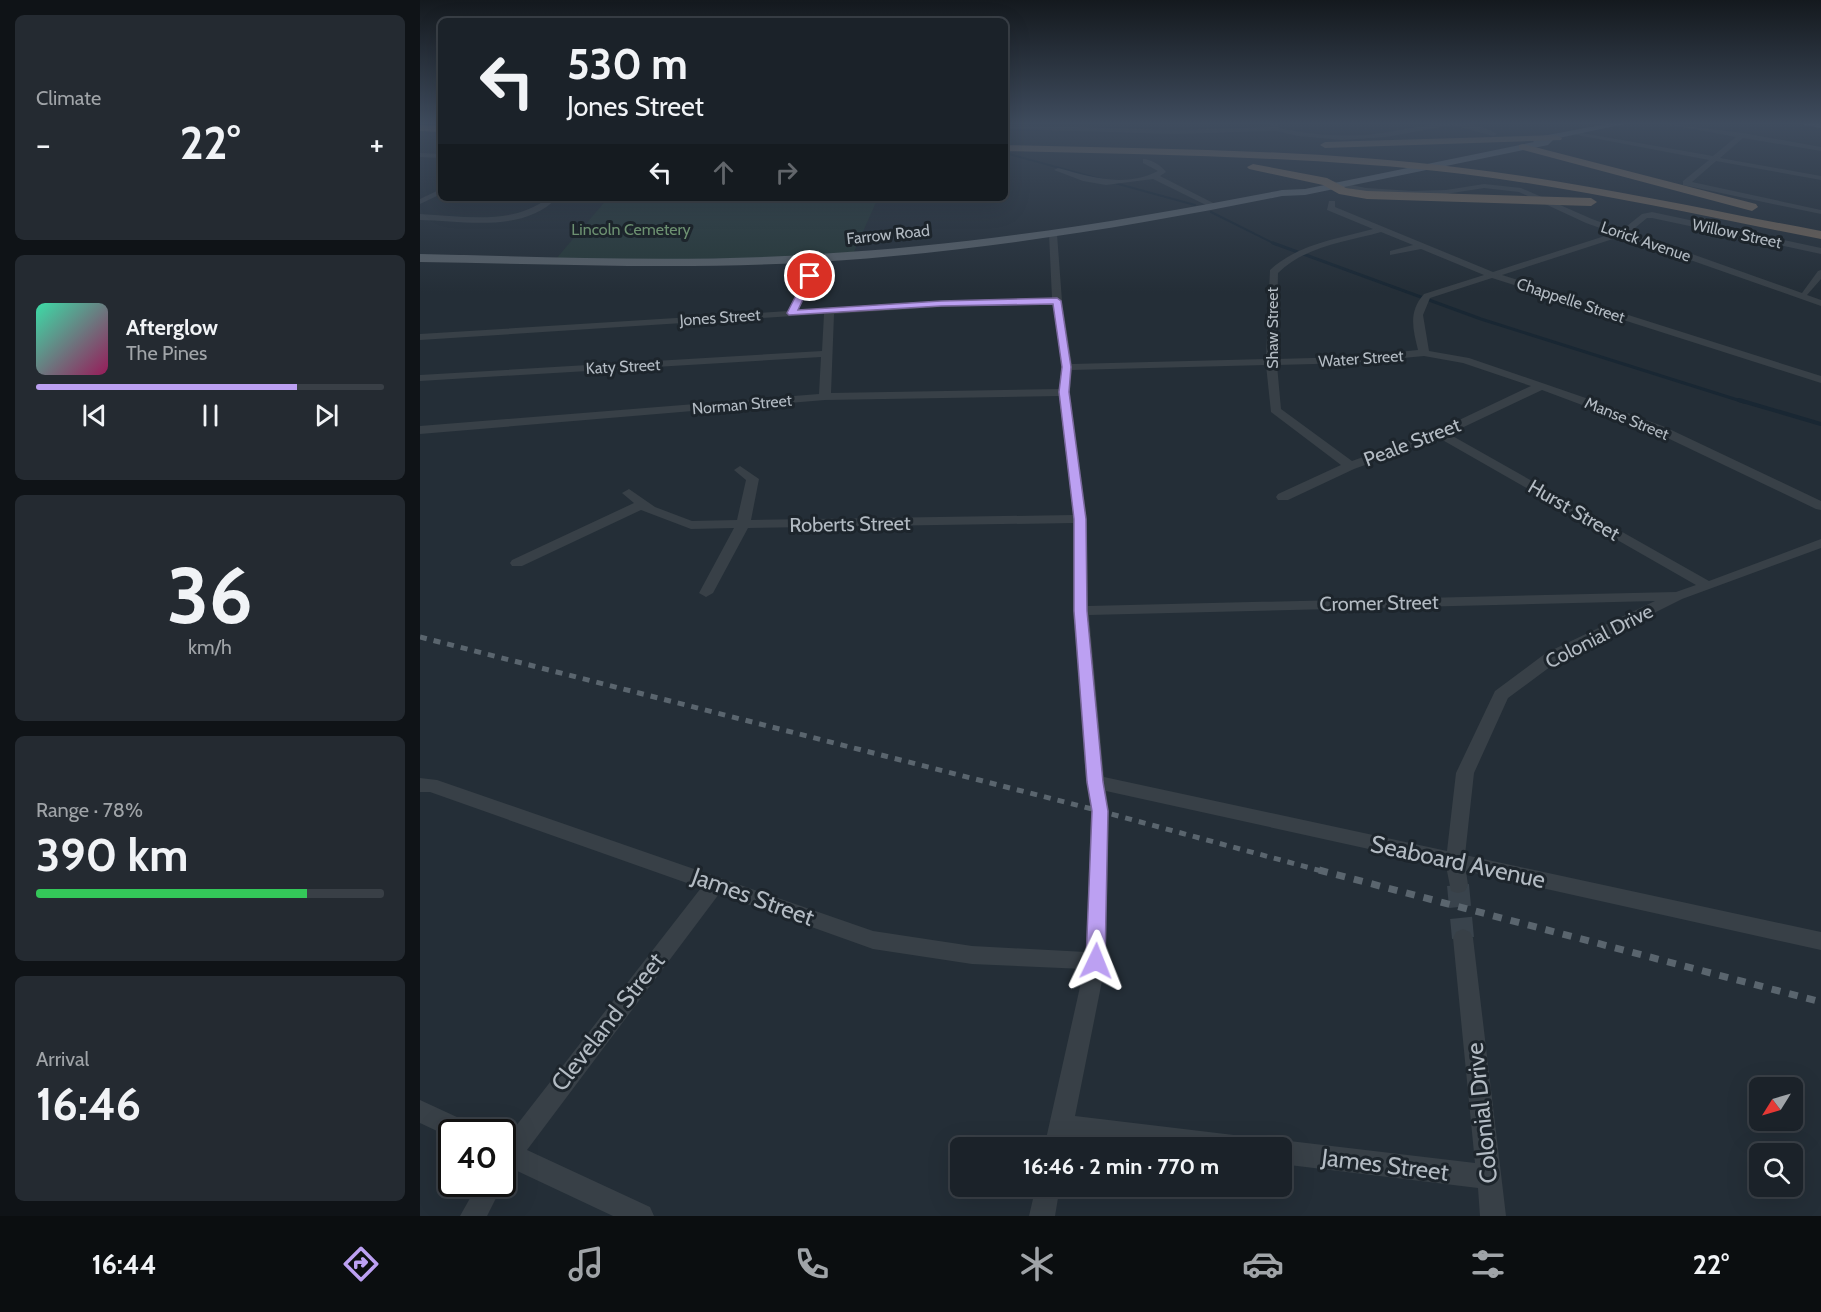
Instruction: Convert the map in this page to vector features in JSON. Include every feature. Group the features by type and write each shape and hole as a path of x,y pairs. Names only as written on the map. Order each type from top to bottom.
{"highway":[{"path":"1299,180 1300,190 1598,202 1818,229"},
{"path":"1315,180 1334,184 1343,191 1371,193"},
{"path":"1529,180 1818,229"},
{"path":"1579,180 1615,185 1818,229"},
{"path":"1643,180 1818,229"}],"main road":[{"name":"Farrow Road","path":"1334,184 1349,180"},
{"name":"Farrow Road","path":"420,258 636,262 819,258 1053,234 1363,180"},
{"path":"1363,180 1364,186 1371,193"}],"street":[{"path":"1084,180 1093,183 1114,184 1136,180"},
{"path":"1162,180 1215,206"},
{"path":"1690,180 1686,183 1821,212"},
{"path":"420,202 438,193"},
{"name":"Lorick Avenue","path":"1544,200 1566,212 1802,294 1821,303"},
{"path":"420,217 500,219 522,214 543,206 549,201"},
{"name":"Chappelle Street","path":"1332,203 1330,208 1493,275 1821,380"},
{"name":"Water Street","path":"1066,367 1350,360 1424,353 1416,314 1424,300 1625,232 1645,216 1652,215"},
{"name":"Willow Street","path":"1652,215 1821,250"},
{"name":"Shaw Street","path":"1350,466 1275,410 1271,362 1273,272 1281,262 1300,253 1382,230"},
{"path":"1053,234 1057,301 1066,367 1064,392 1080,519 1081,611 1095,782 1100,811 1096,961 1058,1137"},
{"path":"1394,253 1421,246"},
{"path":"792,313 819,258"},
{"path":"1802,294 1821,273"},
{"path":"1802,294 1821,296"},
{"name":"Jones Street","path":"420,337 941,304 1057,301"},
{"path":"825,397 829,311"},
{"name":"Manse Street","path":"1424,353 1465,360 1661,430 1821,506"},
{"name":"Katy Street","path":"420,378 826,354"},
{"name":"Peale Street","path":"1283,497 1350,466 1440,434 1541,386"},
{"name":"Norman Street","path":"420,430 825,397 1064,392"},
{"name":"Hurst Street","path":"1440,434 1708,586"},
{"path":"706,593 742,525 752,499 753,479 740,470"},
{"name":"Roberts Street","path":"629,494 650,510 691,525 1080,519"},
{"path":"517,563 643,504"},
{"name":"Colonial Drive","path":"1458,885 1455,861 1464,773 1501,694 1552,657 1677,596 1821,543"},
{"name":"Cromer Street","path":"1081,611 1677,596"},
{"name":"Seaboard Avenue","path":"1095,782 1821,941"},
{"name":"James Street","path":"424,788 716,883 873,940 972,955 1096,961"},
{"name":"Cleveland Street","path":"516,1141 716,883"},
{"name":"Colonial Drive","path":"1463,938 1493,1216"},
{"path":"420,1112 438,1120"},
{"name":"James Street","path":"1292,1153 1489,1177"},
{"path":"516,1161 641,1216"},
{"path":"473,1216 484,1197"},
{"path":"1042,1216 1046,1197"}],"green space":[{"name":"Lincoln Cemetery","path":"605,201 877,201 853,254 819,258 555,260"}],"waterway":[{"path":"1103,180 1195,205"},
{"path":"1211,212 1273,243"},
{"path":"1273,243 1481,319 1744,402"},
{"path":"1273,243 1277,245"},
{"path":"1739,400 1821,424"}],"tunnel":[{"path":"1458,885 1463,938"}],"railway":[{"path":"420,637 1100,811 1325,872"},
{"path":"1319,870 1821,1002"}],"route":[{"path":"810,276 792,313 941,304 1057,301 1066,367 1064,392 1080,519 1081,611 1095,782 1100,811 1096,961"}]}
